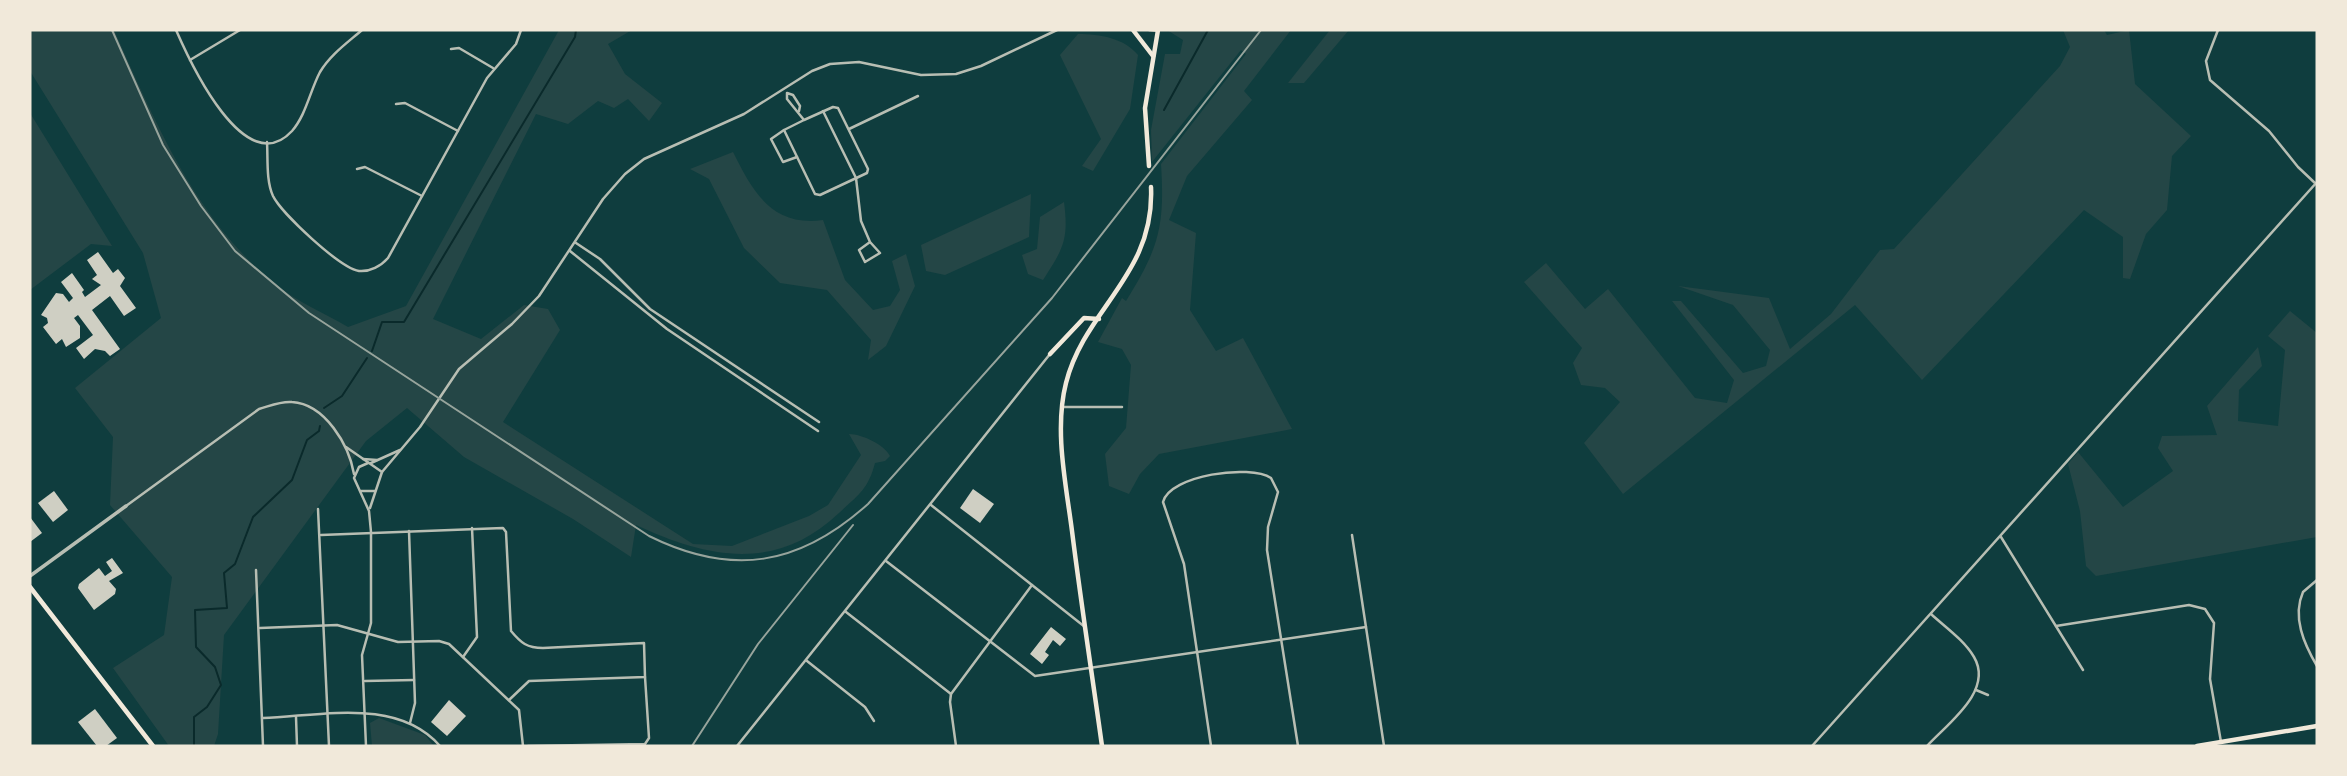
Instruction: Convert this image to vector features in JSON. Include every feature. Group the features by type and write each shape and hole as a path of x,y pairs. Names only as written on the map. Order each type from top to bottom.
{"main road":[{"path":"1133,30 1153,56"},
{"path":"1149,166 1145,108 1158,31"},
{"path":"1102,746 1066,488 1062,407 1070,369 1143,249 1150,223 1151,187"},
{"path":"1050,354 1084,318 1099,319"},
{"path":"30,587 153,746"},
{"path":"2197,746 2317,726"}],"street":[{"path":"176,30 190,60 237,130 248,139 267,142 281,139 292,130 325,65 362,30"},
{"path":"190,60 240,30"},
{"path":"267,142 272,195 315,240 354,269 366,271 378,266 388,258 493,68 516,44 521,30"},
{"path":"369,511 382,472 459,369 512,324 539,296 613,186 644,159 744,114 786,91 812,71 840,62 859,62 920,75 956,74 981,66 1057,30"},
{"path":"1149,30 1158,31"},
{"path":"1812,746 2317,183 2298,167 2269,131 2210,80 2206,61 2218,30"},
{"path":"452,49 458,48 493,68"},
{"path":"786,91 793,95 800,106 799,111 804,120"},
{"path":"849,129 918,96"},
{"path":"396,104 405,103 458,131"},
{"path":"784,130 817,195 867,173 868,169 838,108 822,111 784,130 771,139 783,162 797,157"},
{"path":"822,111 856,178 859,215 870,242 876,245 880,254 865,262 859,250 870,242"},
{"path":"357,169 365,167 422,196"},
{"path":"576,243 600,259 650,309 819,422"},
{"path":"570,251 667,329 818,430"},
{"path":"737,746 1050,354"},
{"path":"30,576 259,409 279,402 293,402 319,412 346,447 382,472"},
{"path":"1062,407 1122,407"},
{"path":"346,447 354,483 361,491 369,511 371,532 372,623 363,649 366,746"},
{"path":"354,474 359,467 400,450"},
{"path":"362,458 377,460"},
{"path":"1211,746 1184,564 1163,502 1172,487 1198,478 1252,473 1267,475 1275,482 1278,497 1267,538 1298,746"},
{"path":"361,491 376,491"},
{"path":"930,505 1085,627"},
{"path":"318,509 329,746"},
{"path":"260,628 323,625 398,642 449,643 519,710 525,746 645,744 649,738 644,643 529,648 511,631 506,532 496,526 321,535"},
{"path":"463,657 477,637 472,527"},
{"path":"409,531 415,703 410,723"},
{"path":"1352,535 1384,746"},
{"path":"2001,537 2083,670"},
{"path":"886,561 1035,676 1366,627"},
{"path":"256,570 263,746"},
{"path":"2317,580 2303,592 2299,616 2303,637 2317,666"},
{"path":"956,746 951,695 1032,586"},
{"path":"2056,626 2189,605 2204,609 2214,623 2210,679 2221,742"},
{"path":"846,612 951,695"},
{"path":"1927,746 1976,690 1978,671 1973,656 1931,614"},
{"path":"807,661 865,707 874,721"},
{"path":"509,701 529,681 645,677"},
{"path":"364,681 414,680"},
{"path":"1976,690 1988,695"},
{"path":"263,718 389,715 429,733 440,746"},
{"path":"296,717 297,746"}],"shaded area":[{"path":"30,30 114,30 162,133 199,199 221,229 275,284 348,327 406,306 559,30 632,30 608,44 625,74 662,103 649,121 628,99 614,108 598,101 568,124 536,114 433,319 481,339 524,305 548,309 560,330 503,422 693,544 732,546 809,516 828,505 861,455 849,434 872,441 890,456 885,461 875,463 866,486 839,513 815,532 791,545 766,552 715,552 636,525 631,557 573,519 464,457 407,408 366,441 224,635 218,734 214,746 169,746 113,668 164,635 172,577 110,505 113,437 75,388 161,318 143,253 30,71"},
{"path":"1167,30 1291,30 1244,91 1252,100 1187,176 1169,220 1196,233 1190,310 1216,351 1243,338 1292,429 1159,454 1140,474 1129,494 1109,486 1105,454 1126,428 1131,365 1122,349 1098,342 1122,298 1126,301 1153,251 1162,204 1161,164 1246,54 1241,50 1152,162 1151,130 1165,54 1180,54 1183,40"},
{"path":"1330,30 1349,30 1304,83 1288,83"},
{"path":"2063,30 2104,30 2107,35 2129,30 2135,84 2191,136 2172,156 2167,210 2146,234 2130,279 2123,278 2123,237 2084,210 1922,380 1855,305 1623,494 1584,443 1620,402 1605,388 1581,385 1573,363 1582,348 1524,282 1546,263 1585,309 1608,289 1695,398 1727,403 1734,380 1672,301 1681,301 1743,373 1766,366 1770,350 1733,305 1678,286 1769,298 1790,349 1831,314 1880,250 1894,249 2060,66 2070,47"},
{"path":"1078,34 1111,38 1138,55 1130,109 1093,171 1082,166 1101,139 1060,55"},
{"path":"30,113 112,246 91,244 30,290"},
{"path":"733,152 748,180 766,204 790,218 823,220 845,280 873,310 890,306 900,290 892,261 906,254 915,286 886,346 868,360 871,340 827,290 780,283 744,248 709,179 690,169"},
{"path":"1031,194 1029,237 945,275 926,271 921,245"},
{"path":"1064,202 1066,226 1063,244 1043,280 1028,274 1022,255 1037,249 1040,217"},
{"path":"2290,311 2317,333 2317,537 2096,576 2086,566 2080,511 2068,464 2078,452 2123,507 2173,471 2158,448 2162,436 2217,435 2207,406 2258,347 2262,366 2239,390 2238,421 2278,426 2285,350 2268,336"},
{"path":"379,718 425,735 434,746 372,746 370,723"}],"building":[{"path":"98,252 113,273 118,269 125,278 120,286 136,308 124,316 110,296 92,310 120,349 110,356 105,351 95,349 84,359 76,348 93,335 78,315 74,318 80,326 80,338 66,347 62,339 56,344 43,327 48,323 47,318 41,315 56,293 63,294 69,302 73,298 61,282 72,273 84,290 82,292 85,297 101,285 92,279 97,275 87,260"},
{"path":"973,489 994,504 980,523 960,508"},
{"path":"54,491 68,510 53,522 38,503"},
{"path":"30,517 42,533 30,542"},
{"path":"112,558 123,573 109,581 116,589 115,594 94,610 78,588 79,584 99,568 105,576 112,571 106,562"},
{"path":"1051,627 1066,639 1060,646 1053,640 1045,652 1049,655 1042,664 1030,654"},
{"path":"449,700 466,716 447,736 431,722"},
{"path":"95,709 117,738 106,746 97,746 78,722"}],"waterway":[{"path":"372,351 382,322 404,322 575,37 576,30"},
{"path":"1164,110 1208,30"},
{"path":"324,408 342,396 367,358"},
{"path":"194,746 194,717 207,707 221,685 215,667 196,647 195,610 227,608 224,573 235,564 253,517 292,480 307,440 319,431 320,426"}],"railway":[{"path":"112,30 163,145 201,206 235,251 309,313 649,536 679,549 709,557 737,560 764,559 816,541 868,504 1052,298 1261,30"},
{"path":"692,746 758,644 853,525"}]}
